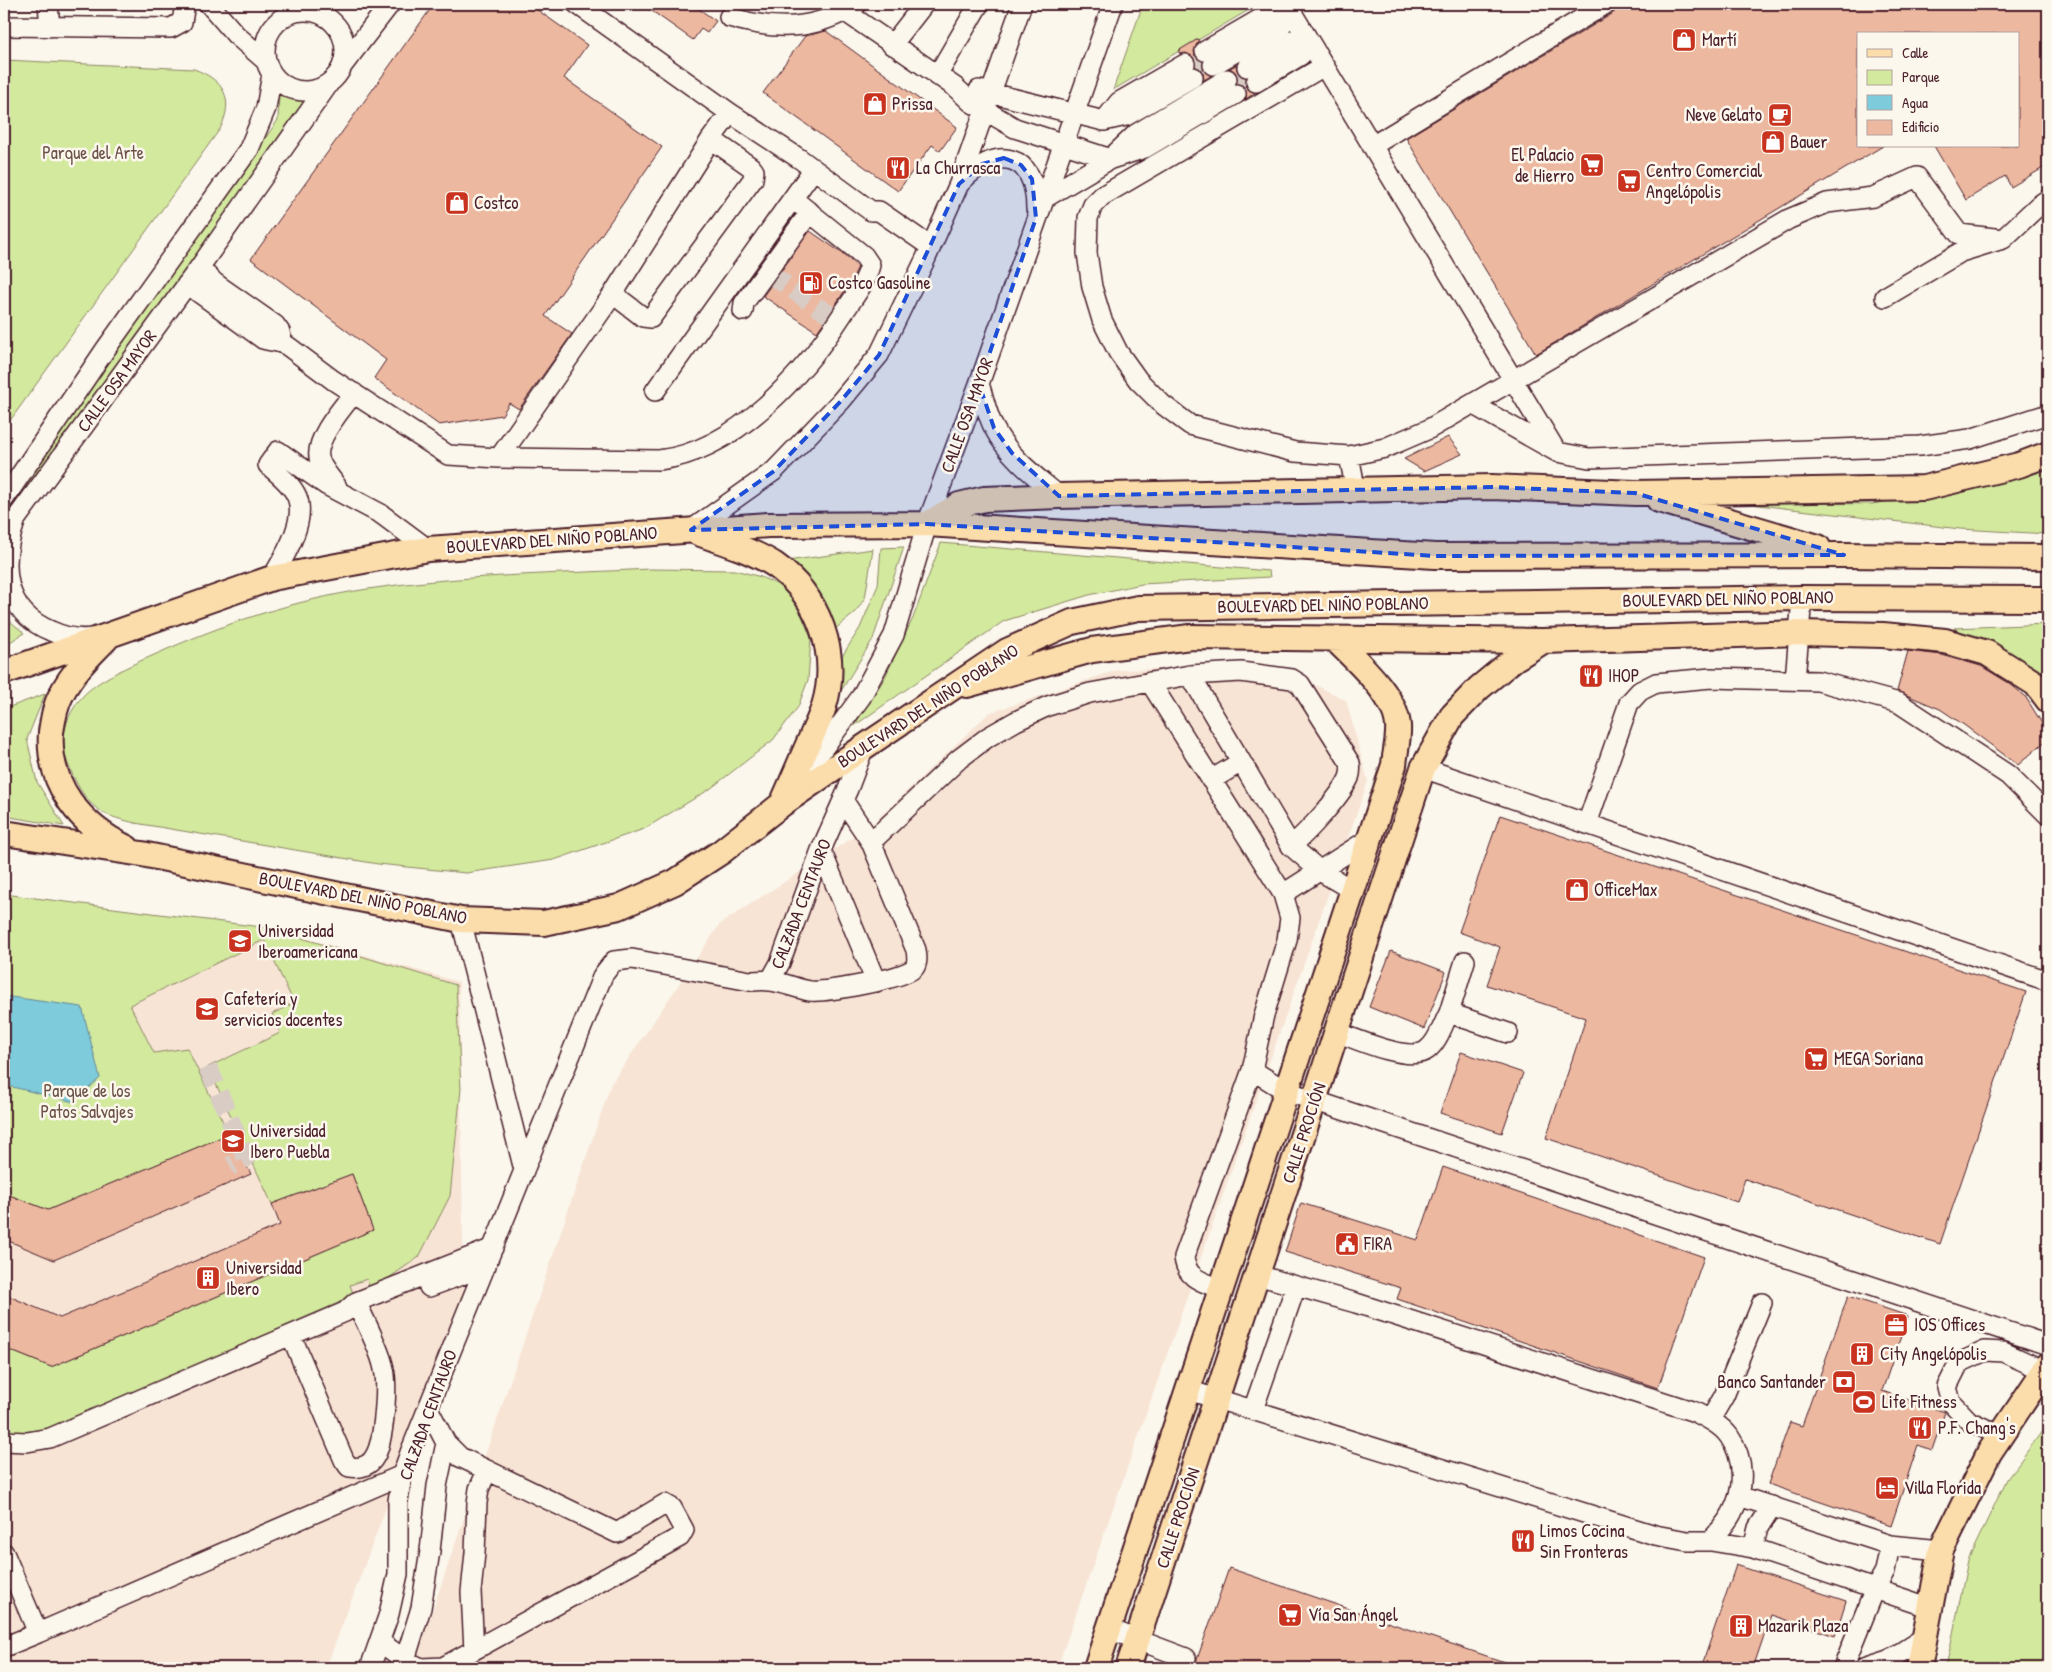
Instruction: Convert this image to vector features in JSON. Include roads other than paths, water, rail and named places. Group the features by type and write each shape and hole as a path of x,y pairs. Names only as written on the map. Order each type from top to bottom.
{"main road":[{"path":"928,524 958,505 984,499 1059,496 1492,487 1635,493 1924,488 2019,465 2048,454"},
{"path":"1635,493 1844,555"},
{"name":"BOULEVARD DEL NIÑO POBLANO","path":"4,672 272,578 428,549 768,525 928,524 1435,556 1844,555 2048,557"},
{"path":"691,530 775,565 795,582 811,602 825,633 830,676 824,707 782,804"},
{"name":"BOULEVARD DEL NIÑO POBLANO","path":"4,833 142,854 461,920 544,923 618,907 675,882 721,852 782,804 944,692 1007,651 1072,622 1138,608 1802,598 2048,599"},
{"path":"944,692 1092,650 1190,638 1543,640 1800,633 1884,635 1945,641 1987,653 2036,684 2048,700"},
{"path":"110,634 88,657 60,696 53,720 51,757 55,773 67,797 79,812 109,838 142,854"},
{"name":"CALLE PROCIÓN","path":"1096,1668 1394,765 1398,726 1390,702 1378,684 1335,639"},
{"name":"CALLE PROCIÓN","path":"1128,1668 1423,768 1452,716 1479,688 1514,659 1543,640"},
{"path":"1202,1346 1231,1355"},
{"path":"1919,1668 1941,1550 1989,1453 2046,1368"}],"street":[{"path":"48,4 50,28"},
{"path":"4,26 171,28 182,22 185,4"},
{"path":"209,4 230,29 269,67 279,82 288,88 299,91 321,88 330,82 390,4"},
{"path":"577,4 730,113 800,159 871,211 879,211 929,252"},
{"path":"892,45 924,4"},
{"path":"937,76 979,4"},
{"path":"691,530 774,471 841,401 878,355 929,252 958,184 1022,4"},
{"name":"CALLE OSA MAYOR","path":"782,804 861,698 894,635 928,524 1113,4"},
{"path":"1372,146 1606,4"},
{"path":"1209,58 1272,12 1293,7 1308,41 1558,452"},
{"path":"269,67 266,44 273,28 282,19 312,8 333,22 343,38 345,47 342,66"},
{"path":"729,17 754,25 782,27 806,25 832,17 851,8 892,45 955,87 972,102 988,102 1074,113 1104,121 1119,102 1189,70"},
{"path":"1252,75 1301,55 1308,41"},
{"path":"1324,66 1102,196 1093,206 1088,218 1087,253 1092,287 1102,320 1114,344 1138,380 1162,404 1190,425 1295,452 1349,456 1384,448 1429,429 1788,219 1828,203 1873,197 1917,177 1959,234 2003,239"},
{"name":"CALLE OSA MAYOR","path":"4,499 105,350 249,149 266,108 269,67"},
{"name":"CALLE OSA MAYOR","path":"110,634 88,638 64,637 41,627 28,618 16,603 8,587 4,556 8,537 16,519 200,268 330,82"},
{"path":"1043,199 1232,87"},
{"path":"988,102 1015,128 1111,159"},
{"path":"499,458 613,294 711,139 730,113"},
{"path":"613,294 643,317 652,318 753,179 754,170 752,167 711,139"},
{"path":"958,184 972,170 992,159 1004,158 1013,161 1026,170 1032,179 1035,188 1036,218"},
{"path":"656,391 813,170"},
{"path":"188,284 262,338 274,343 282,342 354,393 448,455 499,458 659,460 678,458 720,440 751,418 804,366 868,275 870,265 864,256 793,198"},
{"path":"1885,297 1961,252 2003,239 2048,199"},
{"path":"743,311 744,303 769,273 810,212"},
{"path":"200,268 215,283 275,325 280,332 282,342"},
{"path":"979,384 994,428 1028,471 1059,496"},
{"path":"341,493 320,462 318,453 321,443 337,414 354,393"},
{"path":"1472,404 1558,452 1590,458 1920,446 1970,439 2048,414"},
{"path":"1349,456 1353,476"},
{"path":"272,578 290,547 300,506 297,496 273,458 302,470 381,514 428,549"},
{"path":"1795,680 1802,598"},
{"path":"871,842 958,759 988,737 1048,706 1090,692 1190,675 1241,672 1292,679 1300,684 1350,762 1349,779 1325,811 1291,846"},
{"path":"1190,675 1291,846 1320,871 1352,890"},
{"path":"1586,824 1629,702 1640,691 1656,683 1711,678 1818,681 1899,703 2008,775 2048,815"},
{"path":"1150,682 1283,894 1290,918 1287,940 1264,1015 1252,1070 1184,1257 1185,1267 1198,1280 1221,1289"},
{"name":"CALZADA CENTAURO","path":"370,1668 380,1642 398,1574 398,1502 402,1475 603,976 614,961 632,959 750,981 770,981 780,963 822,850 864,747"},
{"path":"1211,780 1241,762"},
{"path":"1423,768 2048,981"},
{"path":"770,981 812,991 830,990 876,982 907,974 914,968 917,959 916,950 871,842 843,800"},
{"path":"1283,894 1369,839"},
{"path":"822,850 876,982"},
{"path":"461,920 524,1170"},
{"path":"1337,1032 1371,1045 1412,1054 1426,1051 1433,1044 1449,1013 1465,961"},
{"path":"1449,1013 1508,1033"},
{"path":"1252,1070 1286,1091 2048,1345"},
{"path":"4,1441 27,1442 50,1438 494,1248"},
{"path":"354,1309 486,1266"},
{"path":"1257,1275 1365,1306 1695,1412 1710,1420 1729,1436 1738,1454 1742,1477 1739,1496 1732,1513 1711,1541"},
{"path":"1252,1410 1296,1286"},
{"path":"1710,1420 1724,1396 1762,1302"},
{"path":"291,1335 344,1460 349,1467 358,1468 369,1464 378,1449 384,1414 386,1380 384,1368 354,1309"},
{"path":"2001,1436 1969,1421 1951,1402 1947,1387 1959,1363 1985,1351 2003,1352 2046,1368"},
{"path":"1188,1390 1655,1535 1687,1541 1711,1541 1753,1548 1931,1608"},
{"path":"380,1642 405,1660 421,1668 443,1667 680,1537 684,1530 672,1508 665,1504 616,1533 460,1457 446,1443 428,1408"},
{"path":"405,1660 421,1608 430,1551 437,1486 446,1443"},
{"path":"474,1650 471,1592 477,1503 479,1489 487,1471"},
{"path":"4,1647 402,1475"},
{"path":"1739,1496 1890,1545 1941,1550"},
{"path":"1753,1548 1758,1528 1772,1506"},
{"path":"1843,1668 1875,1588 1886,1571 1890,1545"},
{"path":"4,1553 38,1633"},
{"path":"1109,1629 1186,1658"},
{"path":"1864,1668 1889,1660 1925,1637"}],"water":[{"path":"4,996 82,1007 100,1078 74,1102 4,1085"}],"tunnel":[{"path":"1189,70 1210,59"},
{"path":"1232,87 1252,74"},
{"path":"770,274 834,318"},
{"path":"208,1067 246,1158 230,1166"}],"place":[{"name":"Martí","path":"1684,40"},
{"name":"Prissa","path":"875,104"},
{"name":"Neve Gelato","path":"1780,115"},
{"name":"Bauer","path":"1773,142"},
{"name":"El Palacio de Hierro","path":"1592,165"},
{"name":"La Churrasca","path":"898,168"},
{"name":"Centro Comercial Angelópolis","path":"1629,181"},
{"name":"Costco","path":"457,203"},
{"name":"Costco Gasoline","path":"811,283"},
{"name":"IHOP","path":"1591,676"},
{"name":"OfficeMax","path":"1577,890"},
{"name":"Universidad Iberoamericana","path":"240,941"},
{"name":"Cafetería y servicios docentes","path":"207,1009"},
{"name":"MEGA Soriana","path":"1816,1059"},
{"name":"Universidad Ibero Puebla","path":"233,1141"},
{"name":"FIRA","path":"1347,1244"},
{"name":"Universidad Ibero","path":"208,1278"},
{"name":"IOS Offices","path":"1896,1325"},
{"name":"City Angelópolis","path":"1862,1354"},
{"name":"Banco Santander","path":"1844,1382"},
{"name":"Life Fitness","path":"1864,1402"},
{"name":"P.F. Chang's","path":"1920,1428"},
{"name":"Villa Florida","path":"1887,1488"},
{"name":"Limos Cocina Sin Fronteras","path":"1523,1541"},
{"name":"Vía San Ángel","path":"1290,1615"},
{"name":"Mazarik Plaza","path":"1741,1626"}],"park label":[{"name":"Parque del Arte","path":"93,153"},
{"name":"Parque de los Patos Salvajes","path":"87,1101"}]}
